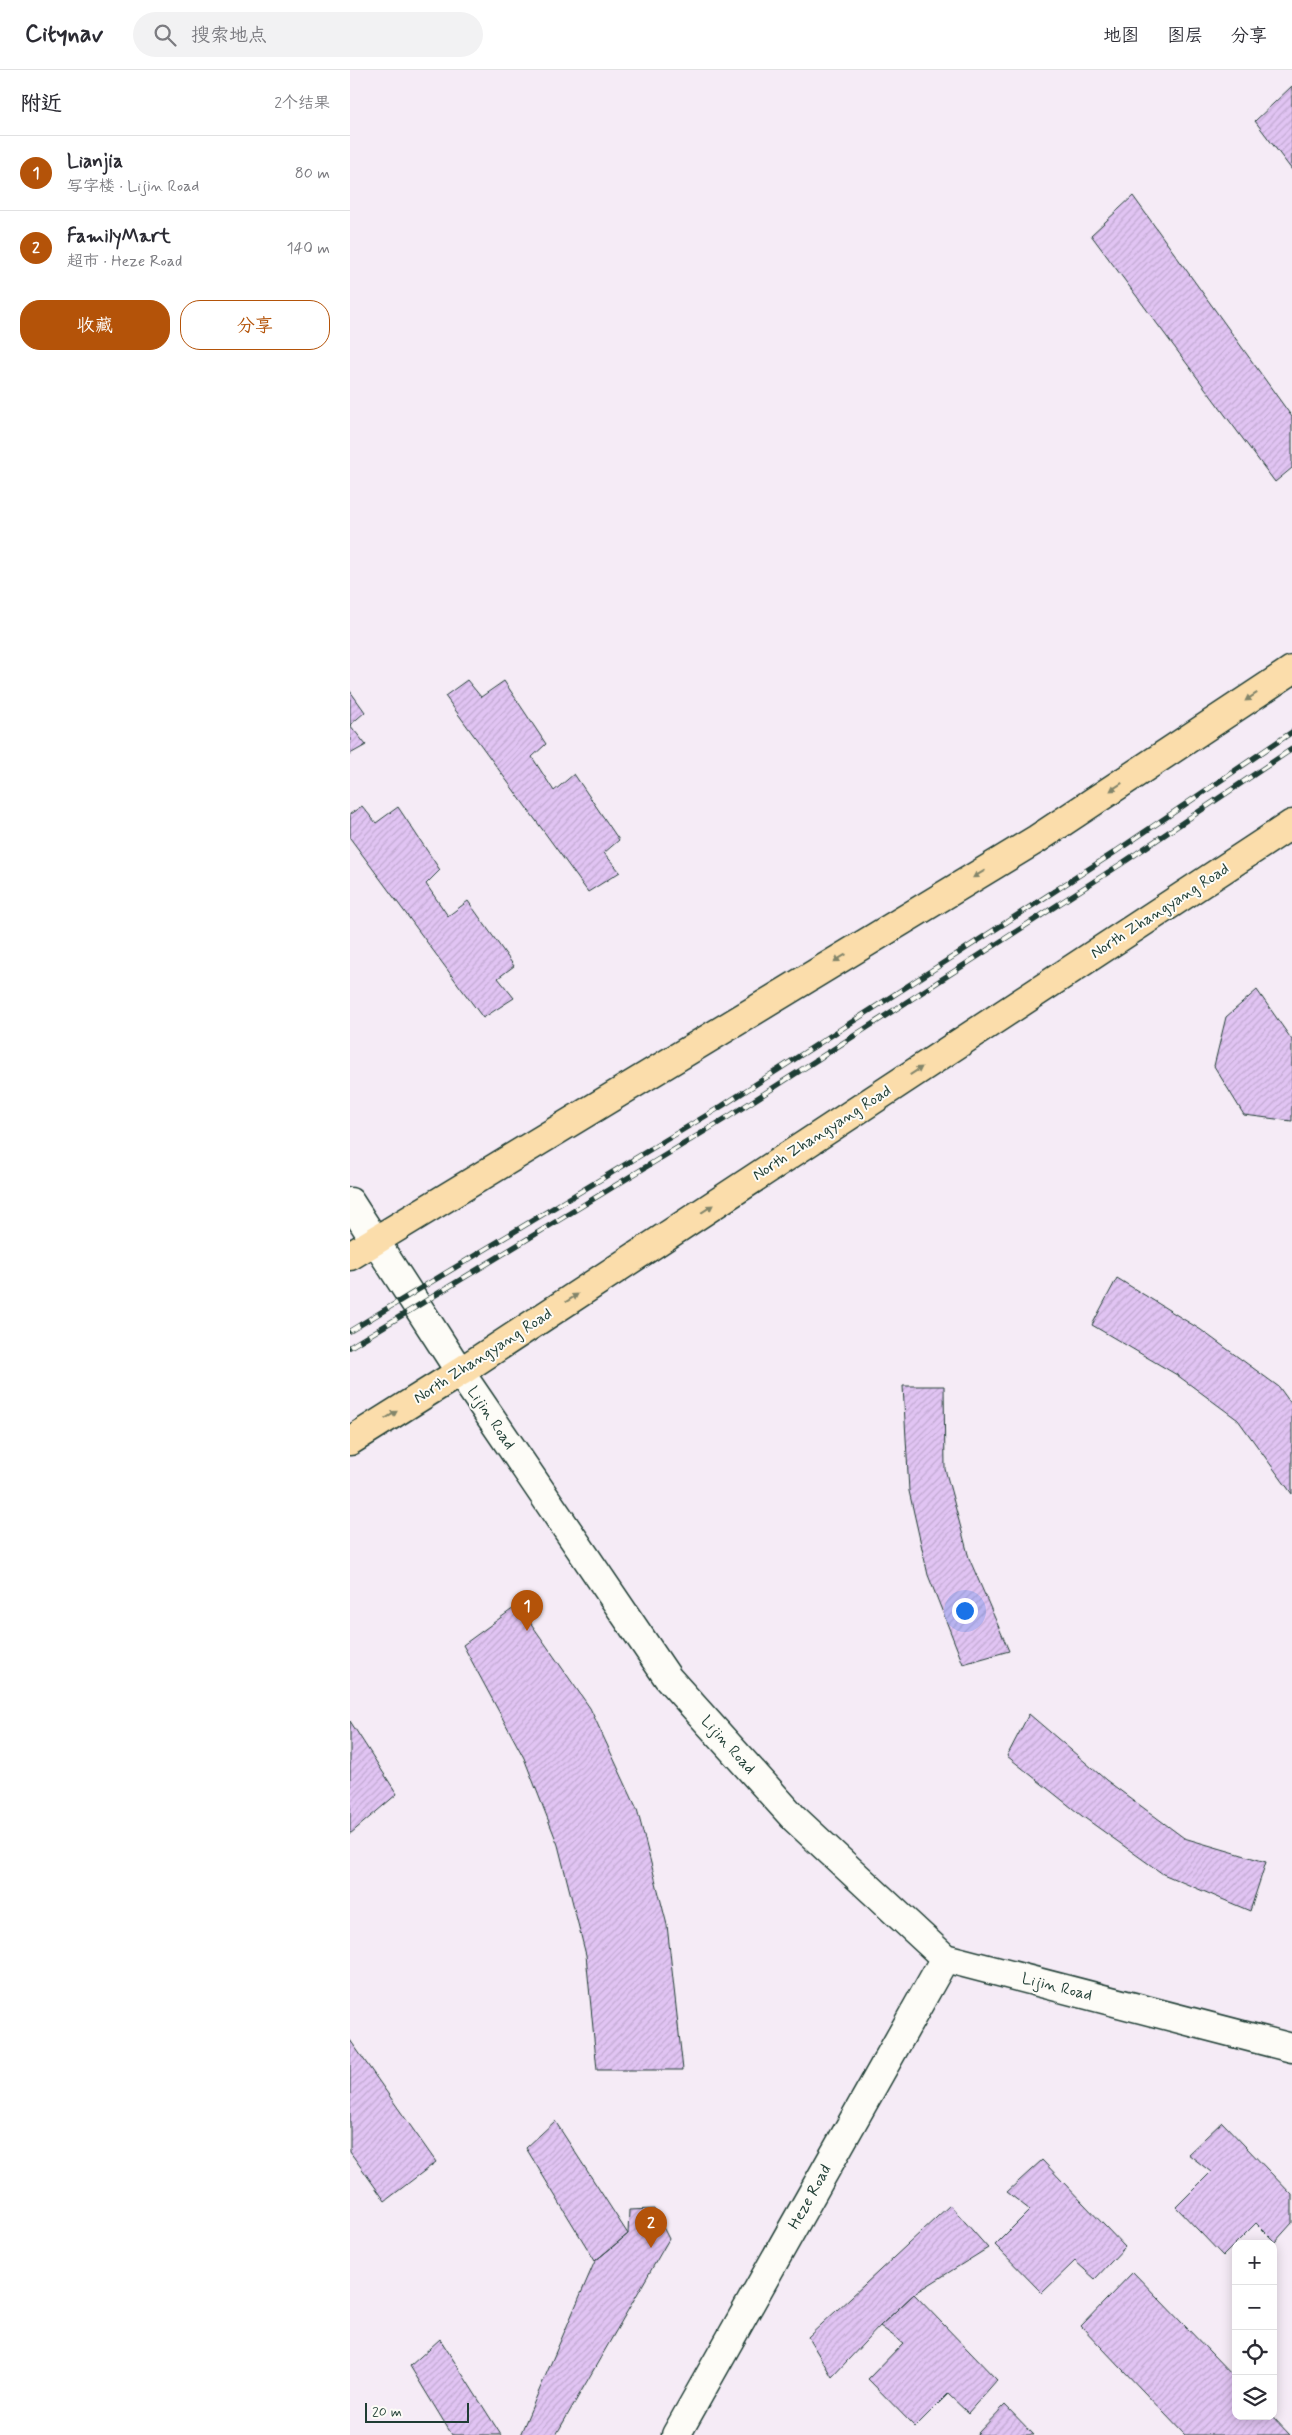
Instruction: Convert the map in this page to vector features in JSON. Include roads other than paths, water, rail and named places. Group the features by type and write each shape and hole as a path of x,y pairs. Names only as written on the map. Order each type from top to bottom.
{"main road":[{"path":"350,1256 1037,839 1292,670"},
{"name":"North Zhangyang Road","path":"350,1441 460,1372 1292,824"}],"street":[{"name":"Lijin Road","path":"350,1202 460,1372 668,1678 794,1818 945,1958 1292,2048"},
{"name":"Heze Road","path":"676,2435 945,1958"}],"railway":[{"path":"350,1331 722,1106 1115,852 1292,732"},
{"path":"350,1347 728,1117 1121,864 1292,749"}],"place":[{"name":"Lianjia","path":"527,1631"},
{"name":"FamilyMart","path":"651,2248"}]}
